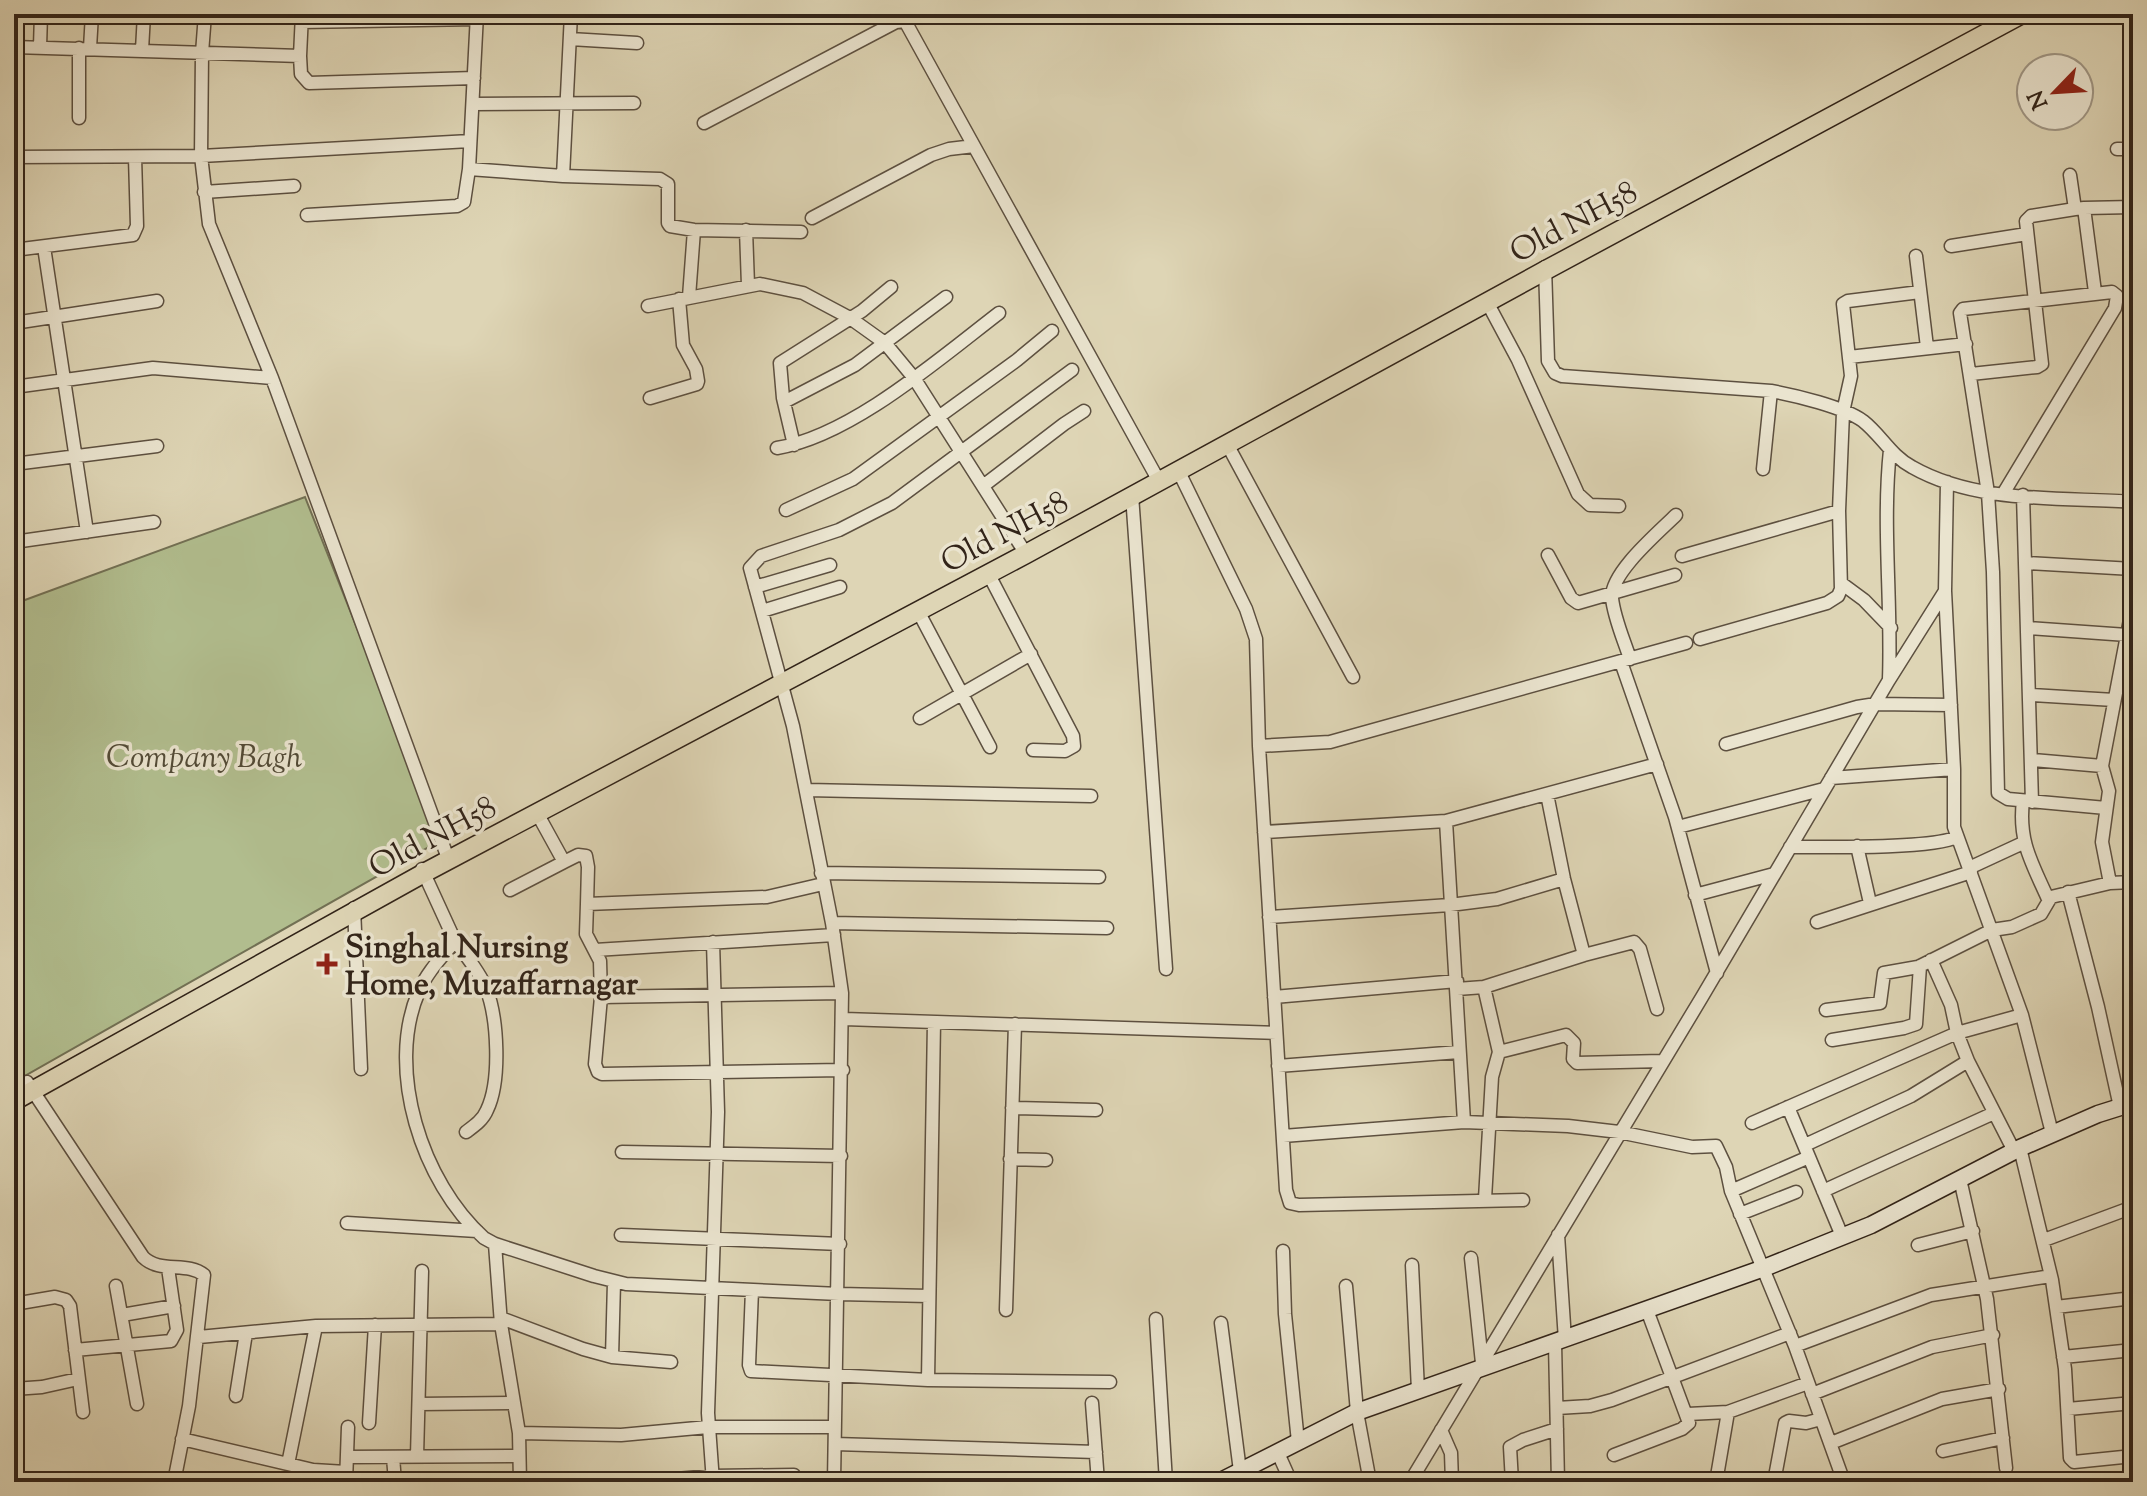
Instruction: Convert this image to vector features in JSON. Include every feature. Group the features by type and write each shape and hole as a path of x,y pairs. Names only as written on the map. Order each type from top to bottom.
{"main road":[{"name":"Old NH58","path":"14,1101 24,1088 423,870 1227,444 2006,14"},
{"name":"Old NH58","path":"782,679 988,573 1155,474 2022,14"},
{"name":"Old NH58","path":"423,870 446,853 529,814"}],"street":[{"path":"40,47 41,14"},
{"path":"79,118 84,48 92,14"},
{"path":"142,50 144,14"},
{"path":"205,14 201,156 209,224 272,378 446,853"},
{"path":"563,176 571,14"},
{"path":"307,215 461,205 466,197 469,169 473,104 477,17 302,18 301,74 309,83 474,78"},
{"path":"704,123 900,20 910,26 1155,474"},
{"path":"570,39 637,43"},
{"path":"14,47 300,56"},
{"path":"473,104 634,103"},
{"path":"14,157 201,156 470,141"},
{"path":"812,218 931,155 974,146"},
{"path":"2117,149 2133,149"},
{"path":"14,250 133,235 137,226 135,157"},
{"path":"469,169 665,181 668,184 670,226 694,230 801,232"},
{"path":"2070,175 2080,208 2095,292"},
{"path":"204,192 294,186"},
{"path":"1971,374 2040,366 2043,361 2026,221 2031,216 2080,208 2133,207"},
{"path":"650,398 697,384 698,381 696,369 683,345 684,298 694,230"},
{"path":"746,230 748,285"},
{"path":"1951,246 2027,234"},
{"path":"44,247 87,532"},
{"path":"1916,256 1927,347"},
{"path":"1544,267 1548,361 1555,373 1562,376 1793,395 1862,420 1890,450 1912,467 1947,482 1988,493 2133,502"},
{"path":"648,306 760,284 803,293 850,318 885,343 914,378 1024,551"},
{"path":"794,445 784,402 780,363 850,318 891,287"},
{"path":"1700,639 1827,603 1838,596 1841,583 1839,511 1843,412 1851,376 1843,308 1845,302 1920,292"},
{"path":"2003,494 2115,308 2115,293 2095,292 1961,310 1988,493 1996,654 1996,787 2004,798 2106,808"},
{"path":"784,402 834,377 946,297"},
{"path":"14,323 157,301"},
{"path":"1487,302 1518,360 1578,494 1590,505 1619,506"},
{"path":"777,448 794,445 842,424 914,378 999,313"},
{"path":"786,510 853,479 1052,331"},
{"path":"1849,357 1966,344"},
{"path":"14,387 153,368 272,378"},
{"path":"834,1482 844,1019 842,993 807,790 782,679 750,568 756,559 863,520 892,503 1072,370"},
{"path":"1763,469 1771,391"},
{"path":"983,486 1084,411"},
{"path":"1227,444 1353,677"},
{"path":"14,464 157,446"},
{"path":"1889,680 1890,450"},
{"path":"1178,470 1252,624 1256,639 1269,917 1286,1190 1290,1203 1523,1200"},
{"path":"1947,482 1945,591 1956,837 2022,1015 2052,1133"},
{"path":"1132,495 1166,969"},
{"path":"2023,495 2033,760 2028,801 2021,823 2023,843 2048,899"},
{"path":"1682,556 1839,511"},
{"path":"1676,515 1621,573 1612,593 1626,661 1678,827 1717,973"},
{"path":"14,542 154,522"},
{"path":"1548,555 1574,602 1675,575"},
{"path":"2026,563 2133,569"},
{"path":"755,587 830,565"},
{"path":"988,573 1074,741 1074,746 1065,751 1033,750"},
{"path":"1841,583 1864,600 1891,628"},
{"path":"762,611 840,587"},
{"path":"1410,1482 1945,591"},
{"path":"2110,883 2102,842 2109,791 2102,766 2133,604"},
{"path":"918,611 990,747"},
{"path":"2029,628 2127,635"},
{"path":"1259,746 1330,742 1686,643"},
{"path":"920,718 1031,654"},
{"path":"2031,695 2114,700"},
{"path":"1726,744 1876,704 1951,705"},
{"path":"2033,760 2102,766"},
{"path":"1264,832 1446,821 1657,764"},
{"path":"1678,827 1828,783 1954,769"},
{"path":"807,790 1091,796"},
{"path":"1547,794 1564,879 1584,955"},
{"path":"529,814 564,862"},
{"path":"1446,821 1464,1122"},
{"path":"1790,847 1947,841 1956,837"},
{"path":"1817,922 1970,870 2023,843"},
{"path":"1857,846 1870,903"},
{"path":"510,890 578,855 586,856 586,934 600,961 601,997 595,1064 598,1072 843,1070"},
{"path":"423,870 455,941 479,973 491,1001 494,1018 495,1081 492,1099 486,1113 466,1132"},
{"path":"1695,895 1774,874"},
{"path":"587,904 767,897 822,879 1099,877"},
{"path":"1269,917 1497,899 1564,879"},
{"path":"1826,1010 1880,1003 1884,973 1926,963 1992,930 2012,927 2041,914 2048,899 2110,883 2133,882"},
{"path":"1219,1482 1357,1412 1764,1268 1842,1236 1921,1200 2052,1133 2126,1105 2068,892"},
{"path":"354,908 361,1069"},
{"path":"595,950 713,942 833,929 1107,928"},
{"path":"455,941 420,989 410,1024 407,1070 412,1113 432,1170 477,1231 495,1244 614,1282 929,1296"},
{"path":"712,1479 708,1427 717,1072 713,942"},
{"path":"1274,997 1457,985 1484,987 1630,942 1637,944 1657,1009"},
{"path":"1926,963 1951,1005 1968,1061 2017,1150 2044,1240 2063,1357 2072,1460 2133,1456"},
{"path":"1832,1040 1916,1024 1926,963"},
{"path":"1484,987 1499,1052 1492,1077 1485,1199"},
{"path":"601,997 842,993"},
{"path":"1752,1123 1957,1033 2022,1015"},
{"path":"844,1019 1276,1033"},
{"path":"928,1380 934,1022"},
{"path":"1006,1310 1015,1024"},
{"path":"1499,1052 1566,1035 1574,1043 1575,1062 1581,1064 1662,1061"},
{"path":"1278,1066 1459,1052"},
{"path":"1731,1191 1911,1096 1968,1061"},
{"path":"24,1088 143,1257 149,1263 196,1270 204,1275 199,1337 174,1482"},
{"path":"1788,1107 1842,1236"},
{"path":"1012,1108 1096,1110"},
{"path":"1823,1191 1994,1113"},
{"path":"1283,1136 1464,1122 1568,1126 1619,1132 1692,1147 1716,1146 1726,1167 1740,1214 1793,1340 1844,1482"},
{"path":"622,1152 841,1156"},
{"path":"1010,1159 1046,1160"},
{"path":"1960,1179 1993,1335 2006,1468"},
{"path":"1740,1214 1796,1192"},
{"path":"2044,1240 2133,1207"},
{"path":"347,1223 477,1231"},
{"path":"1918,1245 1973,1231"},
{"path":"1558,1234 1558,1482"},
{"path":"621,1235 840,1244"},
{"path":"495,1244 501,1321 519,1433 520,1482"},
{"path":"1283,1251 1285,1314 1298,1442"},
{"path":"1471,1258 1480,1367"},
{"path":"1412,1265 1418,1390"},
{"path":"75,1350 171,1341 177,1330 168,1268"},
{"path":"417,1456 422,1271"},
{"path":"1557,1408 1590,1406 1673,1376 1952,1289 2051,1276"},
{"path":"612,1357 614,1282"},
{"path":"116,1286 137,1404"},
{"path":"1346,1286 1357,1412 1370,1482"},
{"path":"752,1290 751,1371 928,1380 1110,1382"},
{"path":"14,1304 55,1297 66,1300 70,1306 83,1412"},
{"path":"2056,1307 2133,1298"},
{"path":"122,1315 174,1306"},
{"path":"1614,1455 1682,1429 1689,1423 1647,1310"},
{"path":"1156,1319 1166,1482"},
{"path":"199,1337 316,1326 501,1321 612,1357 671,1362"},
{"path":"1221,1323 1240,1471"},
{"path":"369,1423 375,1325"},
{"path":"288,1464 316,1326"},
{"path":"236,1396 246,1333"},
{"path":"1688,1414 1728,1412 1932,1347 1993,1335"},
{"path":"2063,1357 2133,1350"},
{"path":"14,1389 78,1379"},
{"path":"1831,1443 1942,1399 1999,1389"},
{"path":"419,1404 514,1403"},
{"path":"1092,1403 1098,1482"},
{"path":"2068,1409 2133,1403"},
{"path":"1716,1482 1728,1412"},
{"path":"1774,1482 1785,1423 1821,1419"},
{"path":"182,1439 346,1477 348,1427"},
{"path":"519,1433 641,1435 708,1427 835,1427"},
{"path":"1512,1482 1510,1447 1557,1429"},
{"path":"1441,1430 1451,1453 1452,1482"},
{"path":"1943,1451 2003,1438"},
{"path":"835,1444 1096,1452"},
{"path":"1278,1453 1291,1482"},
{"path":"347,1457 519,1456"},
{"path":"393,1457 395,1482"},
{"path":"640,1482 794,1475"}],"green space":[{"name":"Company Bagh","path":"305,497 441,840 14,1082 14,604"}],"place":[{"name":"Singhal Nursing Home, Muzaffarnagar","path":"327,964"}]}
